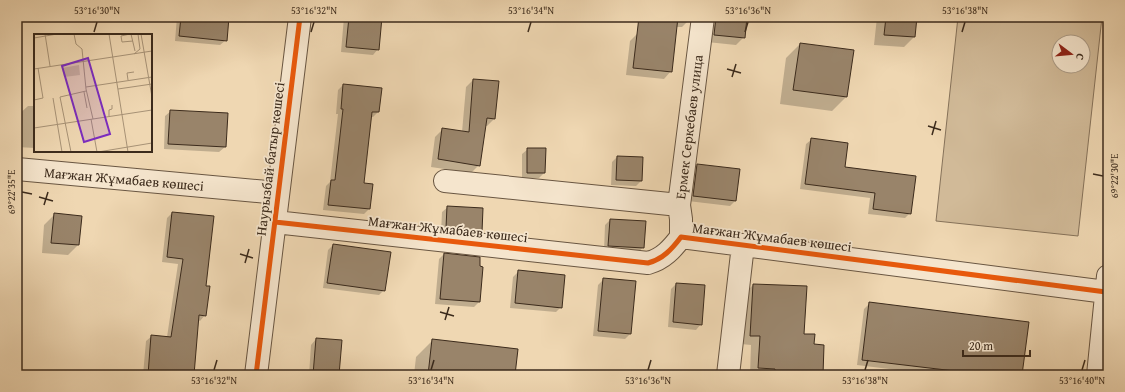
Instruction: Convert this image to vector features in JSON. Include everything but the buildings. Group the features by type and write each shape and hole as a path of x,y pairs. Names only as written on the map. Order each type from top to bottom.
{"street":[{"name":"Наурызбай батыр көшесі","path":"256,375 300,17"},
{"name":"Ермек Серкебаев улица","path":"681,237 679,205 703,17"},
{"name":"Мағжан Жұмабаев көшесі","path":"17,169 278,193"},
{"path":"445,181 679,205"},
{"name":"Мағжан Жұмабаев көшесі","path":"275,222 648,263 656,261 664,256 673,248 681,237 1107,287"},
{"path":"728,375 743,245"},
{"path":"1098,375 1107,287"}],"shaded area":[{"path":"958,17 1102,17 1078,236 936,221"}],"cycle path":[{"path":"256,375 300,17"},
{"path":"275,222 648,263 667,253 681,237 1106,292 1108,294"}]}
